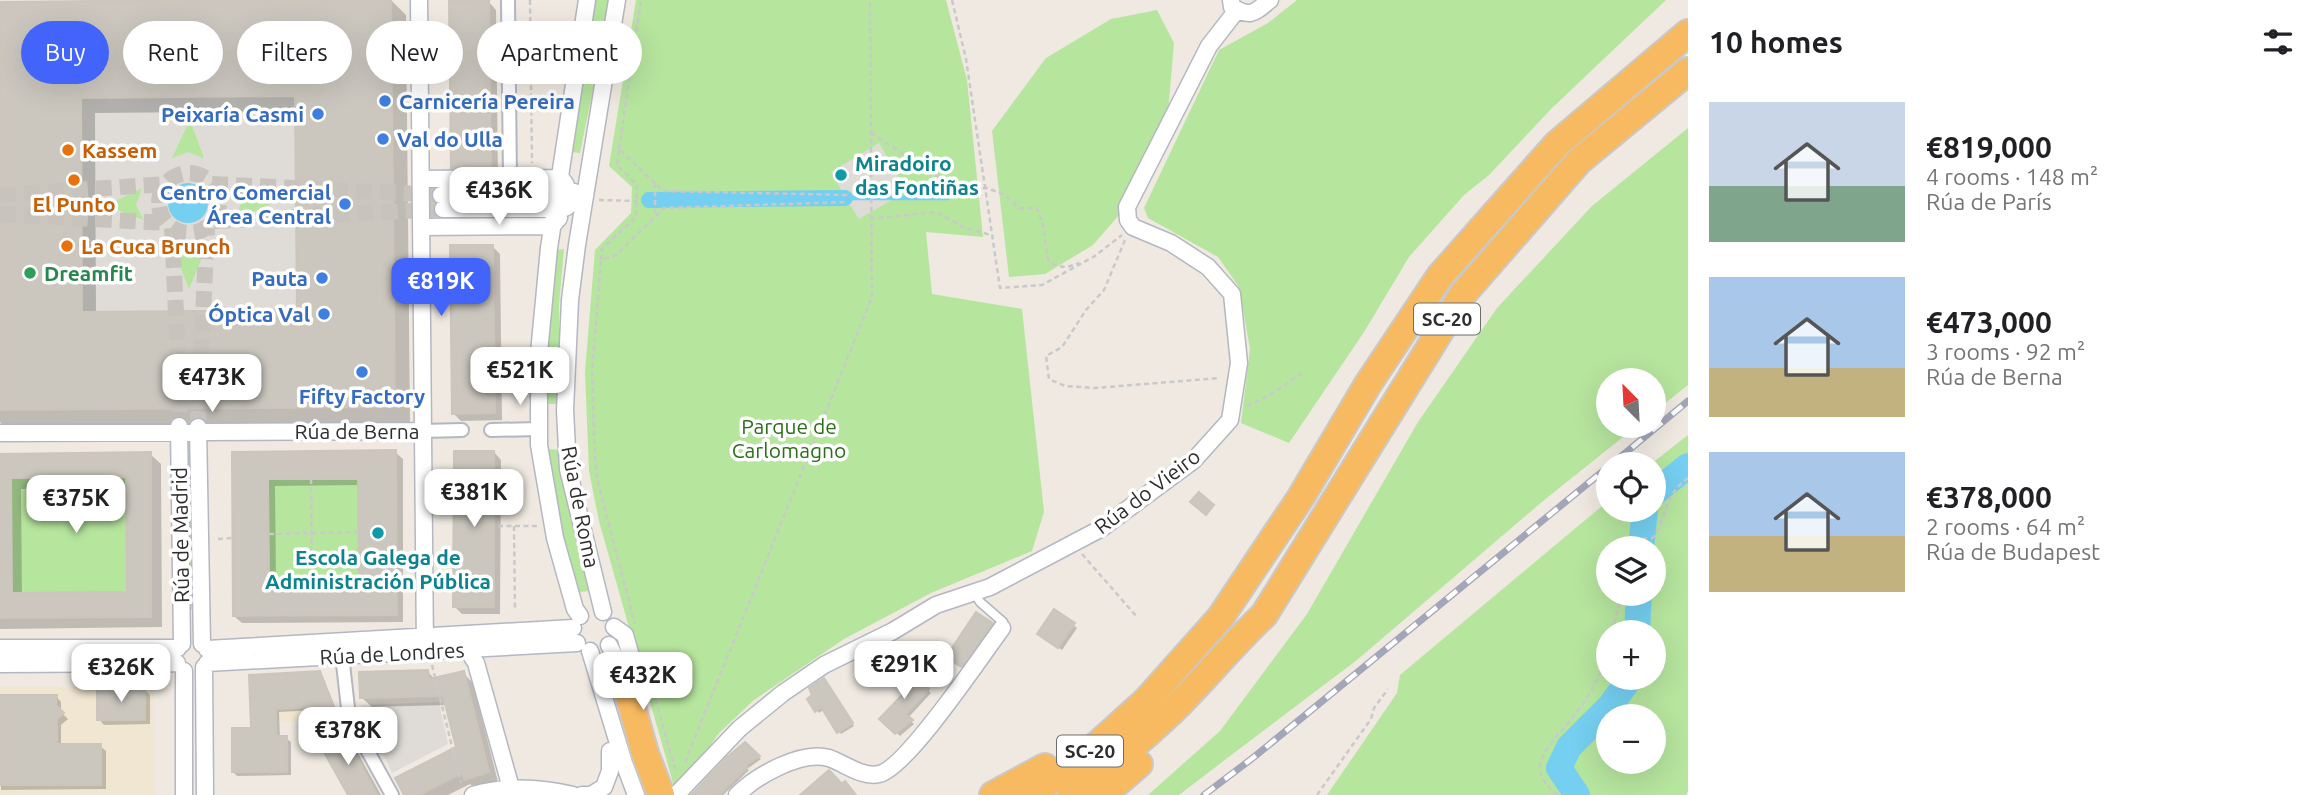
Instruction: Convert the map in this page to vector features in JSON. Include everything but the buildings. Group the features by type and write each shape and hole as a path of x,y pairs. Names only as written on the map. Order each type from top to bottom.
{"highway":[{"name":"SC-20","path":"1030,795 1076,764 1146,701 1220,618 1301,497 1368,384 1440,276 1557,144 1688,33"},
{"name":"SC-20","path":"1071,795 1109,768 1170,712 1230,647 1264,615 1463,294 1579,161 1688,71"},
{"path":"1103,795 1175,730 1233,666 1264,615"},
{"path":"617,668 645,753 671,792"},
{"path":"993,795 1066,754 1146,701"}],"street":[{"path":"419,0 428,651"},
{"path":"508,0 510,179"},
{"name":"Rúa de Roma","path":"569,317 565,295 564,195 587,0"},
{"name":"Rúa de Roma","path":"614,21 617,0"},
{"path":"1133,227 1128,220 1127,207 1209,46 1234,5 1245,14 1254,13 1269,0"},
{"name":"Rúa de Roma","path":"603,84 552,226 543,289 539,353 539,445 555,538 580,634 617,668 637,766 648,795"},
{"name":"Rúa de Roma","path":"604,84 576,245 569,317 565,410 568,470 603,612 614,627 625,635 617,668 598,711 625,795"},
{"path":"421,179 510,179 564,195"},
{"path":"442,202 546,193 564,195"},
{"path":"421,227 552,226"},
{"name":"Rúa do Vieiro","path":"671,792 740,727 824,665 893,631 936,605 990,587 1102,528 1194,460 1230,420 1239,363 1232,294 1208,267 1171,243 1133,227"},
{"name":"Rúa de Berna","path":"0,433 179,429 462,430"},
{"name":"Rúa de Madrid","path":"179,429 180,657 184,795"},
{"name":"Rúa de Madrid","path":"198,429 205,656 205,795"},
{"path":"491,430 539,429"},
{"path":"603,612 592,610 580,634 597,651 609,645 613,639 614,627"},
{"path":"737,795 770,771 811,757 826,757 865,774 879,774 891,769 917,743 1002,628"},
{"name":"Rúa de Londres","path":"205,656 428,651 580,634"},
{"name":"Rúa de Londres","path":"205,656 342,655 467,649 580,634"},
{"name":"Rúa de Londres","path":"0,664 180,657 194,641 205,656"},
{"name":"Rúa de Roma","path":"609,645 617,668 636,795"},
{"name":"Rúa de Londres","path":"0,648 180,657 195,673 205,656"},
{"path":"467,649 476,663 511,788"},
{"path":"342,655 349,717 392,795"},
{"path":"582,795 591,795 604,787 610,771 610,751"},
{"path":"473,795 511,788 543,789 573,795"}],"lane":[{"path":"974,592 980,602 1003,622 1002,628"}],"path":[{"path":"530,0 532,170"},
{"path":"636,630 598,483 592,370 602,249 636,217 636,185 617,165 641,0"},
{"path":"682,771 872,297 870,0"},
{"path":"952,0 967,59 1000,288 1042,285 1095,256 1133,227"},
{"path":"871,133 948,183 967,188 987,188 1005,195 1019,208 1037,208 1043,223 1048,260 1057,267 1068,268 1095,256"},
{"path":"619,149 663,191 847,195"},
{"path":"655,183 655,217"},
{"path":"599,200 637,201"},
{"path":"601,260 616,255 664,208 847,202"},
{"path":"870,219 936,212 965,228 993,235"},
{"path":"1133,227 1125,239 1104,290 1086,310 1062,348 1046,356 1049,379 1065,386 1095,388 1237,377"},
{"path":"1231,413 1270,395 1304,371"},
{"path":"1654,536 1661,527 1675,488 1688,478"},
{"path":"312,479 312,578"},
{"path":"498,526 542,526"},
{"path":"514,526 515,611"},
{"path":"269,534 359,532"},
{"path":"218,539 232,538"},
{"path":"1072,544 1137,617"},
{"path":"428,651 461,783"},
{"path":"650,681 671,792"},
{"path":"1558,795 1543,782 1540,765 1549,747 1578,712 1596,683"},
{"path":"1317,795 1371,719 1374,708 1388,689"}],"shaded area":[{"path":"295,96 297,310 82,312 81,98","holes":["190,119 205,159 188,152 172,158","233,187 274,203 235,220 241,203","142,188 136,205 144,221 105,206","206,248 189,289 173,249 190,256"]},
{"path":"879,143 907,191 859,219 850,205 847,205 847,193 843,193 831,172"},
{"path":"320,671 323,680 326,680 335,709 325,715 315,719 315,714 289,723 258,716 257,710 250,710 249,675"},
{"path":"0,687 154,687 154,795 0,795"},
{"path":"439,702 448,744 392,773 361,705"}],"green space":[{"path":"596,0 611,0 607,21 593,21"},
{"name":"Parque de Carlomagno","path":"636,0 946,0 967,80 983,237 926,232 932,294 1022,309 1044,512 1032,551 931,593 844,639 754,700 719,733 679,790 675,790 599,521 589,471 585,372 595,250 631,213 632,187 609,166 622,84 642,84 642,21 633,21"},
{"path":"1297,0 1666,0 1552,108 1489,175 1464,195 1409,257 1364,332 1289,443 1241,423 1250,349 1239,287 1218,257 1148,218 1144,208 1219,50 1268,23"},
{"path":"1157,10 1174,43 1168,112 1119,215 1093,245 1045,274 1009,277 992,131 1046,58 1111,19"},
{"path":"583,84 594,84 580,153 572,152"},
{"path":"190,119 205,160 171,159"},
{"path":"1688,128 1688,385 1666,402 1666,368 1596,368 1596,438 1622,438 1604,452 1596,452 1596,459 1357,660 1179,795 1148,795 1220,731 1307,614 1418,422 1497,308 1592,206"},
{"path":"232,186 275,203 234,220"},
{"path":"143,187 145,221 104,205"},
{"path":"207,247 189,290 172,249 190,256"},
{"path":"564,249 559,305 559,404 545,404 545,347 555,250"},
{"path":"1688,435 1686,795 1327,795 1397,693 1400,675 1596,511 1596,522 1666,522 1666,452"},
{"path":"546,449 561,450 593,591 577,592 554,506"},
{"path":"188,458 194,458 195,609 187,610"},
{"path":"126,477 127,592 12,593 11,478"},
{"path":"268,479 358,479 359,578 269,578"}],"water":[{"path":"188,183 202,189 208,203 202,217 188,223 174,217 168,203 174,189"}],"waterway":[{"path":"845,198 948,198"},
{"path":"649,200 845,198"},
{"path":"1666,483 1688,466"},
{"path":"1642,536 1644,522"},
{"path":"1638,606 1638,620"},
{"path":"1577,795 1559,768 1569,747 1610,706 1622,690"}],"tunnel":[{"path":"189,173 206,178 214,186 219,203 214,220 206,228 189,233 172,228 164,220 159,203 164,186 172,178 189,173"},
{"path":"0,195 167,184"},
{"path":"212,184 441,195"},
{"path":"214,221 443,209"},
{"path":"0,214 167,223"},
{"path":"172,228 179,426"},
{"path":"198,427 207,228"}],"railway":[{"path":"1626,452 1688,401"},
{"path":"1204,795 1596,477"}],"place":[{"name":"Carnicería Pereira","path":"385,101"},
{"name":"Peixaría Casmi","path":"318,114"},
{"name":"Val do Ulla","path":"383,139"},
{"name":"Kassem","path":"68,150"},
{"name":"Miradoiro das Fontiñas","path":"841,175"},
{"name":"El Punto","path":"74,180"},
{"name":"Centro Comercial Área Central","path":"345,204"},
{"name":"La Cuca Brunch","path":"67,246"},
{"name":"Dreamfit","path":"30,273"},
{"name":"Pauta","path":"322,278"},
{"name":"Óptica Val","path":"324,314"},
{"name":"Fifty Factory","path":"362,372"},
{"name":"Escola Galega de Administración Pública","path":"378,533"}]}
